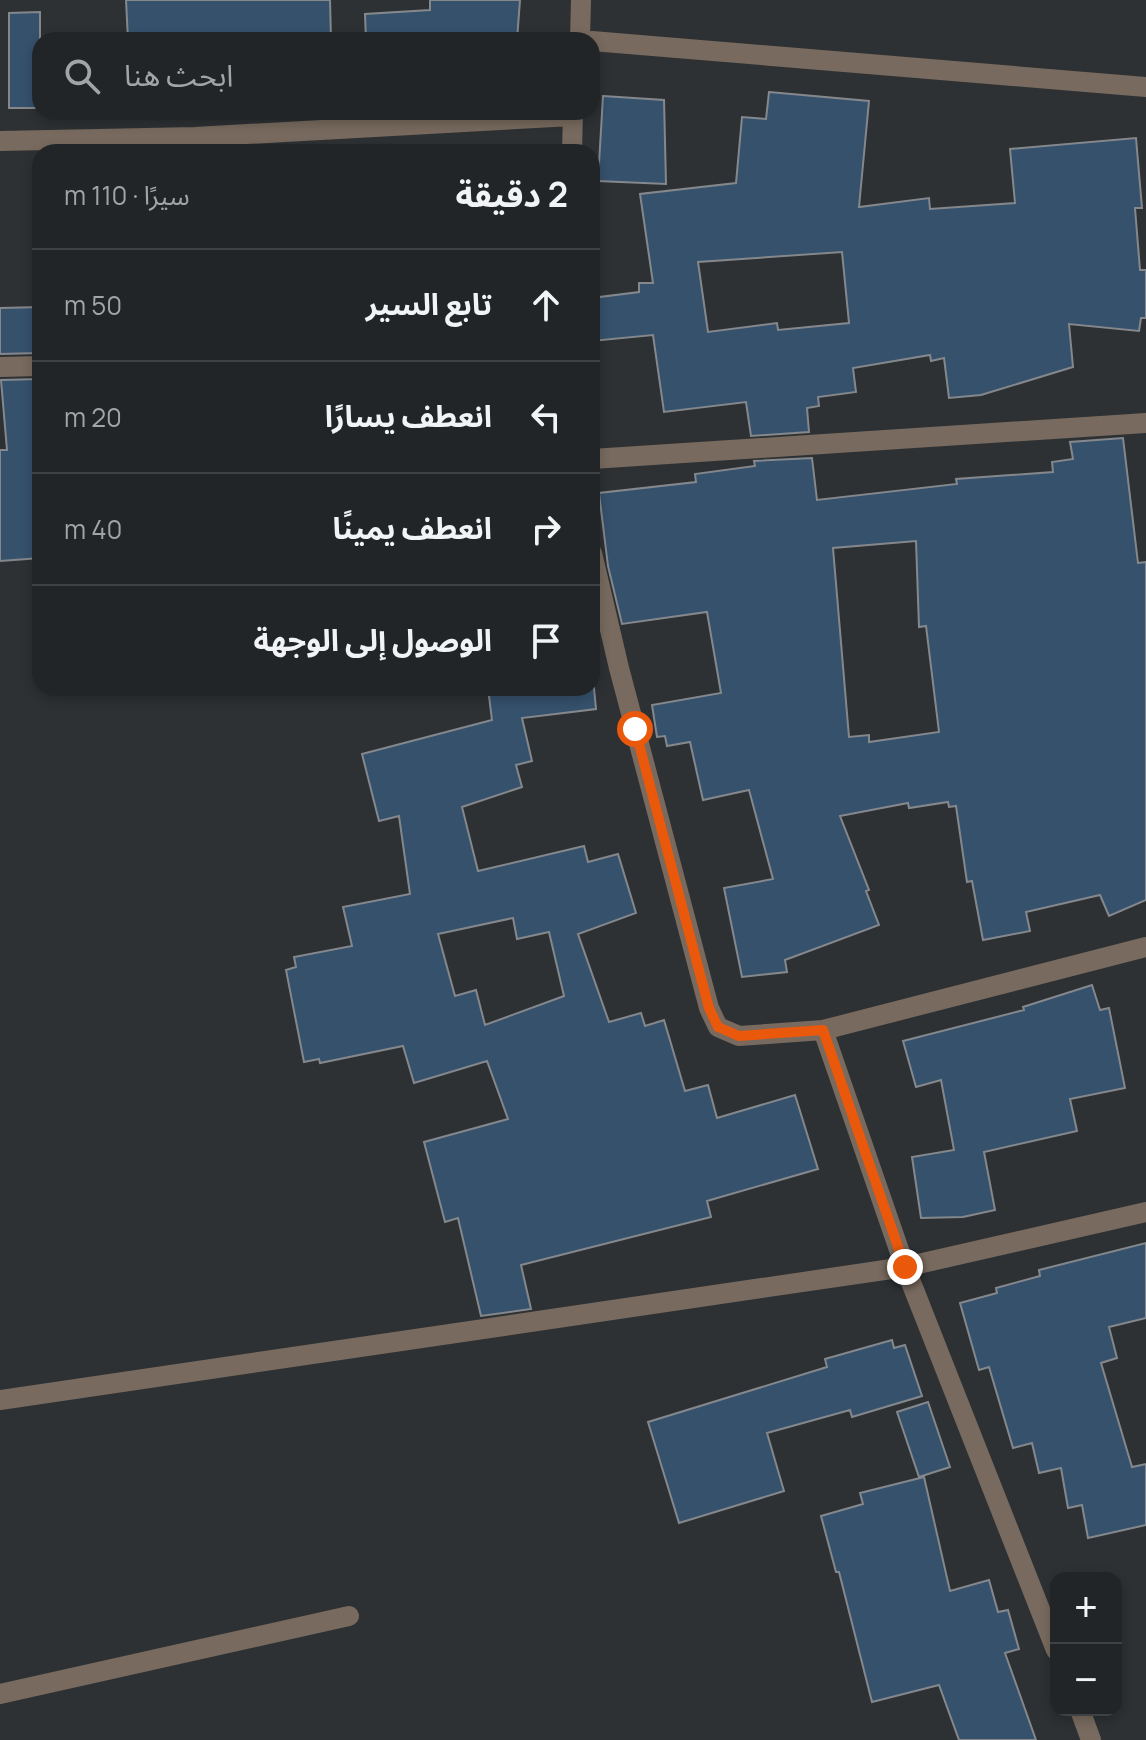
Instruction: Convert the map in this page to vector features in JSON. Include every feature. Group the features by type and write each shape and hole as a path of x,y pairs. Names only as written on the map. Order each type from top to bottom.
{"street":[{"path":"580,32 581,0"},
{"path":"600,42 1146,87"},
{"path":"0,141 194,144 496,120"},
{"path":"572,120 572,144"},
{"path":"0,367 32,366"},
{"path":"600,458 1146,423"},
{"path":"600,587 709,1008 718,1027 739,1036 823,1030 1146,947"},
{"path":"823,1030 905,1267 1054,1644"},
{"path":"0,1400 905,1267 1146,1212"},
{"path":"0,1694 349,1616"},
{"path":"1082,1716 1091,1740"}],"building":[{"path":"126,0 330,0 331,32 128,32"},
{"path":"430,0 520,0 518,32 366,32 365,14 430,10"},
{"path":"40,12 40,32 32,32 32,108 9,108 9,13"},
{"path":"769,92 869,101 859,207 929,198 930,209 1015,203 1010,149 1136,138 1142,208 1135,208 1140,270 1146,270 1146,318 1141,318 1139,331 1069,324 1073,367 981,395 949,398 944,358 931,361 930,355 853,368 856,392 818,397 819,406 807,408 809,432 751,436 746,402 664,412 653,335 600,340 600,297 639,292 639,283 653,283 640,194 736,183 742,117 766,119","holes":["842,252 849,323 778,330 777,323 708,332 698,262"]},
{"path":"603,96 664,100 666,184 600,181"},
{"path":"32,307 32,353 0,354 0,308"},
{"path":"32,379 32,559 0,561 0,450 7,450 1,380"},
{"path":"1123,438 1138,563 1146,562 1146,900 1109,916 1100,895 1026,912 1030,931 983,940 972,881 967,882 956,806 949,807 948,802 909,808 908,803 840,816 879,925 785,960 787,972 742,977 724,888 773,879 749,790 703,800 690,742 667,746 665,736 657,737 652,705 721,693 707,612 622,624 608,566 600,493 696,482 695,474 755,466 754,461 812,458 817,500 957,484 956,479 1053,472 1052,462 1073,459 1070,442","holes":["916,541 919,627 926,626 939,732 869,742 869,735 849,737 833,548"]},
{"path":"489,696 595,696 596,709 522,718 532,761 516,765 522,787 462,807 478,871 584,846 588,862 618,854 636,913 578,934 609,1022 641,1013 645,1026 664,1020 685,1091 708,1085 717,1118 795,1095 818,1169 707,1201 711,1217 521,1265 531,1309 481,1316 458,1218 445,1222 424,1142 508,1119 487,1061 414,1083 403,1046 320,1063 319,1059 304,1062 286,970 296,967 294,957 352,946 343,907 410,894 399,816 379,821 362,754 492,720","holes":["513,918 517,939 549,932 564,996 485,1025 476,990 455,996 438,934"]},
{"path":"1092,985 1100,1010 1109,1008 1125,1088 1070,1099 1077,1131 984,1152 995,1210 963,1217 921,1218 912,1157 954,1150 941,1080 916,1087 903,1041 1024,1010 1023,1007"},
{"path":"1146,1243 1146,1318 1109,1327 1117,1358 1101,1363 1132,1467 1146,1464 1146,1525 1088,1538 1082,1505 1068,1508 1061,1468 1039,1473 1032,1443 1013,1448 989,1367 979,1370 960,1303 997,1293 996,1288 1040,1276 1039,1270"},
{"path":"892,1340 894,1348 905,1345 922,1396 852,1417 850,1410 767,1433 784,1491 679,1523 648,1422 827,1367 825,1359"},
{"path":"928,1402 950,1467 919,1477 897,1412"},
{"path":"924,1477 950,1591 989,1580 998,1612 1008,1610 1019,1649 1005,1653 1036,1740 959,1740 939,1685 872,1702 839,1572 836,1572 821,1516 863,1504 860,1493"}],"route":[{"path":"635,729 709,1008 718,1027 739,1036 823,1030 905,1267"}]}
